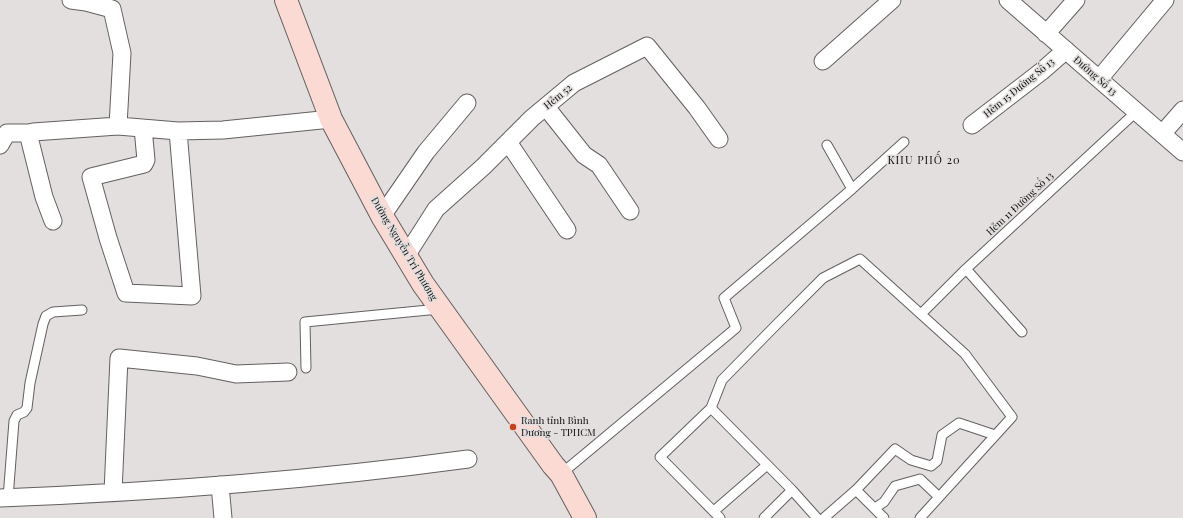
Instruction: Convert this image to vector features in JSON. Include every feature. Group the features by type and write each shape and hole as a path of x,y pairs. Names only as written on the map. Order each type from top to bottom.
{"main road":[{"name":"Đường Nguyễn Tri Phương","path":"286,0 331,119 382,216 423,284 561,474 585,518"}],"street":[{"path":"71,0 112,4 122,53 118,126"},
{"path":"823,61 892,0"},
{"name":"Đường Số 13","path":"1008,0 1183,152"},
{"path":"1046,34 1076,0"},
{"path":"1099,79 1165,0"},
{"name":"Hẻm 52","path":"406,256 436,209 483,167 532,118 574,83 647,46 697,108 719,139"},
{"name":"Hẻm 15 Đường Số 13","path":"972,125 1042,71 1066,50"},
{"path":"382,216 426,152 467,103"},
{"path":"546,107 584,155 599,165 630,211"},
{"path":"1162,134 1183,110"},
{"path":"2,136 118,126 178,131 223,130 331,119"},
{"path":"143,128 146,160 144,164 85,178 108,238 126,293 192,296 178,131"},
{"path":"28,133 44,197 53,221"},
{"path":"508,142 567,230"},
{"path":"113,492 119,358 197,366 236,374 288,372"},
{"path":"4,498 220,485 382,471 468,459"},
{"path":"220,485 223,518"}],"lane":[{"name":"Hẻm 11 Đường Số 13","path":"921,314 966,269 1136,112"},
{"path":"561,474 736,328 724,298 852,189 904,142"},
{"path":"827,145 852,189"},
{"path":"768,465 717,515 660,457 711,408 722,380 784,317 824,278 860,259 965,354 1012,417 920,518"},
{"path":"966,269 1022,332"},
{"path":"306,368 305,322 440,308"},
{"path":"4,498 14,421 17,415 24,412 27,408 30,384 46,316 53,312 82,310"},
{"path":"711,408 768,465 817,518"},
{"path":"829,517 895,450 911,460 931,466 937,461 942,435 959,423 995,435"},
{"path":"875,508 884,502 895,486 920,479 939,497"},
{"path":"764,518 792,490"},
{"path":"856,490 884,518"}],"place":[{"name":"Ranh tỉnh Bình Dương - TPHCM","path":"513,427"}],"district":[{"name":"KHU PHỐ 20","path":"924,161"}]}
